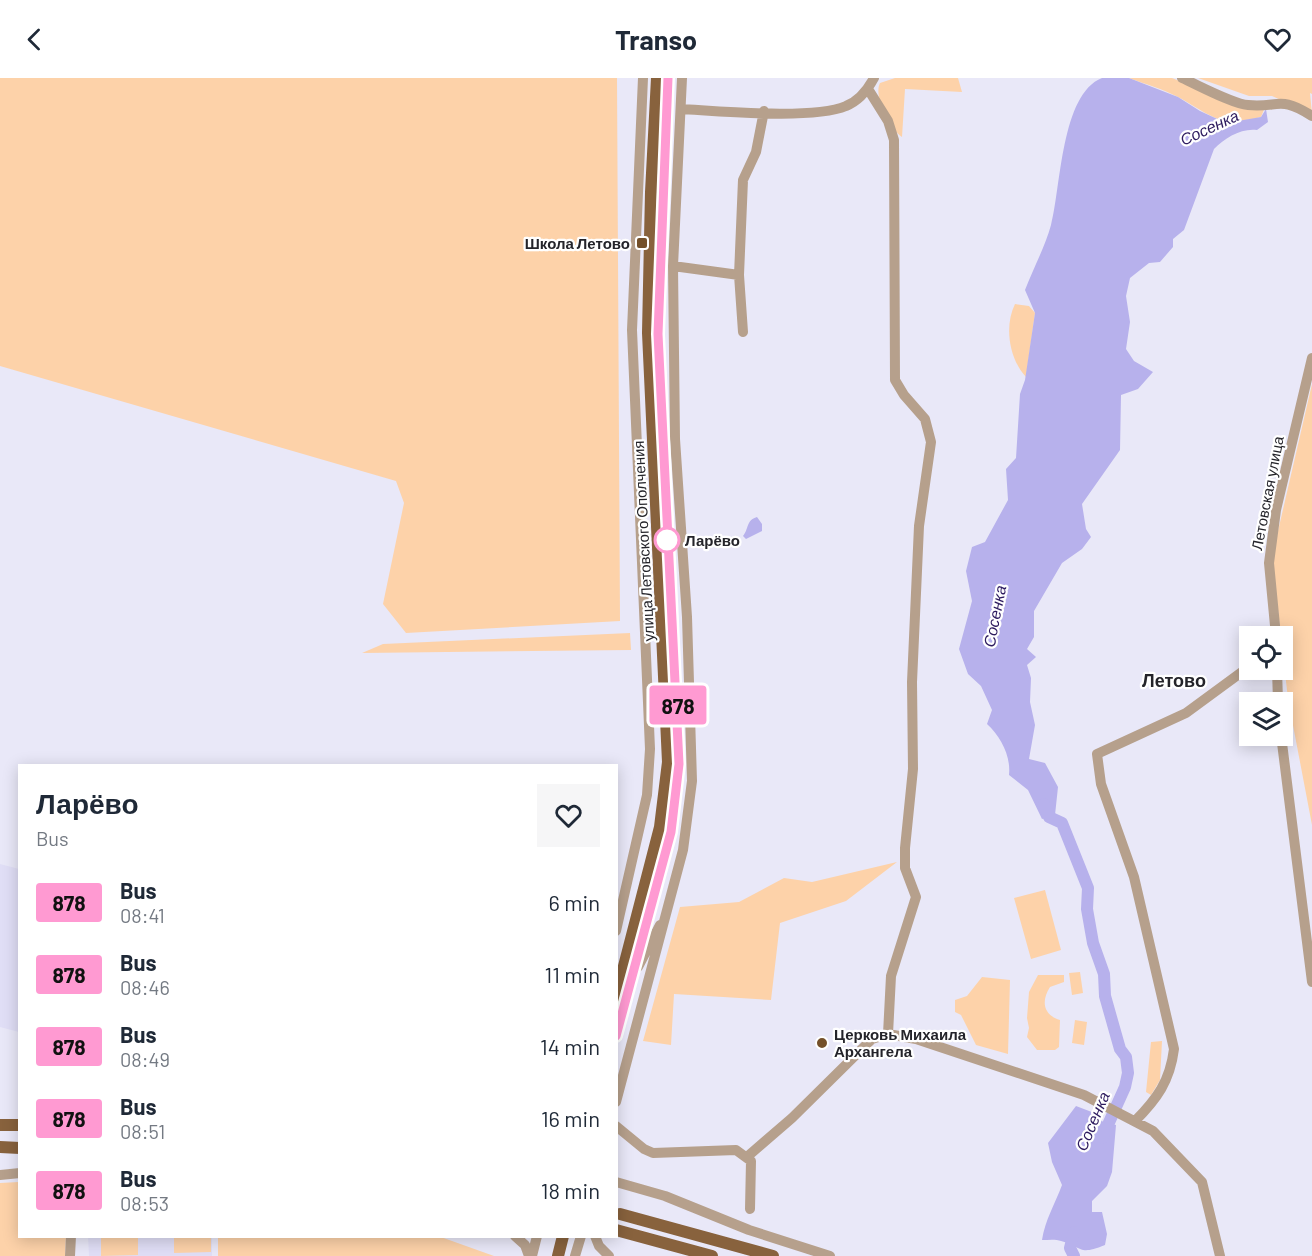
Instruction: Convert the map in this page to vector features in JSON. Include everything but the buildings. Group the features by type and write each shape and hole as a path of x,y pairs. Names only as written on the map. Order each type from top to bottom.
{"main road":[{"name":"улица Летовского Ополчения","path":"618,989 660,827 668,762 648,333 657,78"},
{"name":"улица Летовского Ополчения","path":"618,1029 671,832 679,764 658,334 668,78"},
{"path":"0,1125 18,1125"},
{"path":"0,1147 18,1148"},
{"path":"620,1214 773,1256"},
{"path":"618,1231 711,1256"},
{"path":"549,1256 554,1238"},
{"path":"558,1256 562,1238"}],"street":[{"path":"618,922 647,795 650,748 632,330 643,78"},
{"path":"618,1095 670,906 687,827 693,747 675,438 673,266 682,78"},
{"path":"681,109 836,110 853,103 868,89 874,78"},
{"path":"1182,78 1248,105 1278,102 1297,106 1312,116"},
{"path":"868,89 888,121 894,140 896,380 904,395 925,419 931,442 919,526 912,682 913,769 905,848 905,868 916,897 891,976 888,1034"},
{"path":"743,332 740,274 743,180 756,152 764,111"},
{"path":"673,266 740,274"},
{"name":"Летовская улица","path":"1275,626 1269,563 1276,510 1312,358"},
{"path":"1135,1121 1156,1100 1171,1072 1174,1049 1134,878 1101,784 1097,754 1186,713 1239,674"},
{"path":"1282,746 1312,982"},
{"path":"631,981 670,906"},
{"path":"748,1156 792,1118 872,1039 888,1034 916,1039 1092,1100 1153,1131 1202,1182 1221,1256"},
{"path":"618,1043 623,1047 628,1059"},
{"path":"618,1128 652,1153 736,1150 748,1156 751,1161 750,1209"},
{"path":"0,1175 18,1173"},
{"path":"618,1183 665,1196 749,1230 830,1256"},
{"path":"618,1191 634,1187"},
{"path":"70,1256 71,1238"},
{"path":"517,1238 525,1245 531,1256"},
{"path":"531,1256 536,1238"},
{"path":"575,1256 580,1238"},
{"path":"596,1238 599,1246 609,1256"}],"shaded area":[{"path":"0,78 617,78 620,621 406,633 383,604 404,503 396,481 0,366"},
{"path":"895,78 958,78 962,92 905,89 902,137 884,112 878,89 880,83"},
{"path":"1129,78 1172,78 1246,108 1265,107 1261,117 1225,121 1208,115 1172,94"},
{"path":"1198,78 1312,78 1312,94 1310,93 1312,114 1272,96 1249,96"},
{"path":"1015,304 1029,306 1035,313 1026,377 1020,370 1010,342 1010,322"},
{"path":"1312,384 1312,825 1293,725 1293,692 1287,692 1286,680 1293,680 1293,626 1280,626 1272,557"},
{"path":"630,633 631,650 362,653 383,644"},
{"path":"897,862 846,901 780,923 771,1000 674,994 671,1045 643,1041 680,907 739,902 784,878 812,882"},
{"path":"0,864 18,869 18,1032 0,1027"},
{"path":"1045,890 1061,950 1031,959 1014,898"},
{"path":"1080,972 1083,993 1072,995 1069,973"},
{"path":"1038,975 1064,975 1064,982 1050,987 1045,997 1047,1011 1060,1020 1059,1047 1055,1050 1037,1050 1027,1037 1029,992"},
{"path":"982,977 1010,980 1008,1054 976,1045 961,1015 955,1012 955,1000 967,996"},
{"path":"1075,1020 1087,1022 1084,1045 1072,1043"},
{"path":"1162,1041 1160,1080 1151,1095 1146,1092 1151,1042"},
{"path":"18,1182 18,1238 66,1238 65,1256 0,1256 0,1183"},
{"path":"88,1238 212,1238 212,1256 89,1256"},
{"path":"101,1238 138,1238 138,1255 101,1256"},
{"path":"174,1238 211,1238 211,1252 174,1253"},
{"path":"218,1238 444,1238 494,1256 218,1256"}],"water":[{"path":"1102,78 1129,78 1178,97 1200,111 1226,123 1261,117 1266,109 1268,122 1257,130 1234,135 1214,149 1184,230 1173,239 1173,247 1160,262 1149,263 1130,278 1126,296 1130,322 1126,349 1134,361 1153,372 1138,389 1121,395 1120,450 1082,504 1086,529 1091,537 1082,549 1062,563 1034,611 1034,637 1027,649 1036,657 1027,665 1031,678 1030,702 1035,725 1029,759 1045,763 1058,787 1055,815 1042,819 1028,790 1009,775 1004,747 987,724 992,710 981,686 968,674 959,649 972,601 966,571 972,547 985,542 1008,500 1006,469 1016,458 1020,394 1025,380 1035,313 1025,290 1051,225 1070,122 1078,102 1088,87"},
{"path":"757,517 762,524 762,531 746,539 743,536 749,522"},
{"path":"1076,1106 1097,1114 1097,1120 1116,1125 1112,1172 1107,1186 1092,1201 1092,1212 1102,1212 1107,1234 1105,1245 1090,1250 1081,1249 1059,1240 1042,1240 1062,1185 1052,1162 1048,1143"}],"waterway":[{"name":"Сосенка","path":"1044,804 1049,817 1062,823 1088,888 1087,909 1093,943 1104,974 1105,996 1120,1049 1126,1057 1128,1073 1125,1087 1102,1138"},
{"name":"Сосенка","path":"1074,1232 1070,1248 1074,1256"}],"bus line":[{"name":"878","path":"618,1029 671,832 679,764 658,334 668,78"}],"place":[{"name":"Школа Летово","path":"642,243"},
{"name":"Ларёво","path":"667,540"},
{"name":"Церковь Михаила Архангела","path":"822,1043"}],"district":[{"name":"Летово","path":"1174,680"}]}
